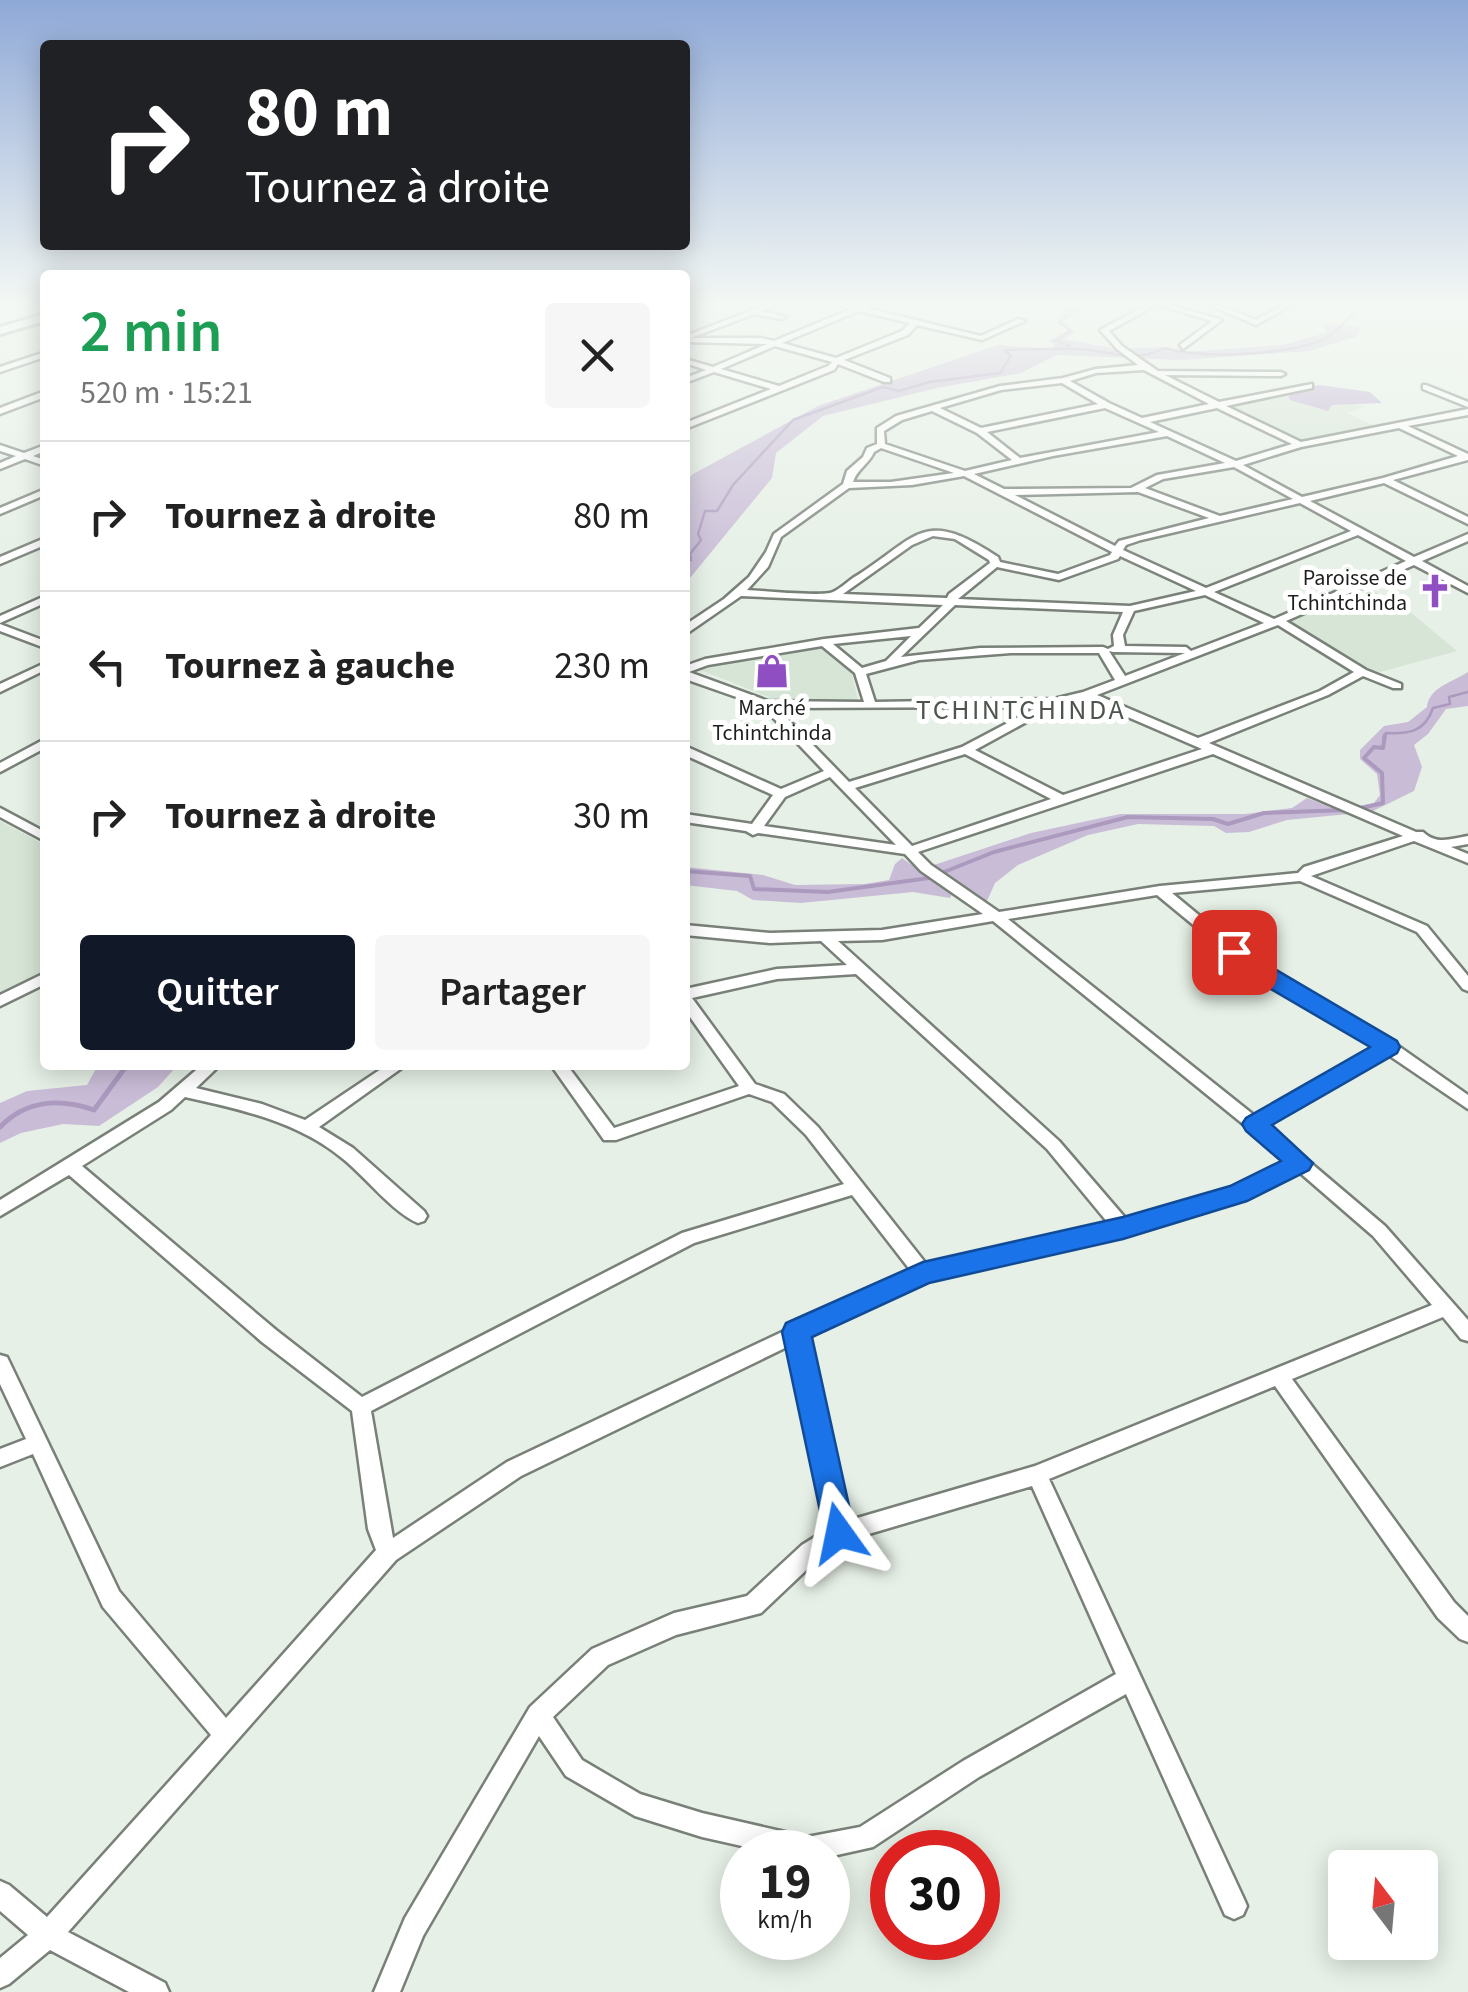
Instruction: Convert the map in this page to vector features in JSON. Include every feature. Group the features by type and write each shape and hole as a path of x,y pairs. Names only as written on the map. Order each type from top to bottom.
{"street":[{"path":"0,411 35,398"},
{"path":"690,424 754,398"},
{"path":"881,446 880,430 898,418 967,398"},
{"path":"1094,398 1234,464 1468,590"},
{"path":"1207,398 1300,445"},
{"path":"1142,420 1258,398"},
{"path":"980,431 1106,405"},
{"path":"934,408 980,431 1019,461"},
{"path":"1140,489 1160,477 1234,464 1300,445 1468,409"},
{"path":"1401,426 1467,456"},
{"path":"847,485 893,487 969,475 1019,461 1164,434"},
{"path":"690,627 740,592 772,555 777,536 847,485 852,470 867,458 870,450 881,446 969,475 1116,550 1276,622 1362,672 1398,686"},
{"path":"0,448 40,461"},
{"path":"0,466 40,450"},
{"path":"891,661 952,602 953,596 995,564 1060,577 1114,556 1122,543 1138,538 1385,480 1467,456"},
{"path":"1385,480 1468,521"},
{"path":"1003,492 1140,489 1219,519"},
{"path":"0,511 40,494"},
{"path":"740,592 1130,609 1204,592 1361,530"},
{"path":"837,594 872,571 904,542 924,534 945,532 967,541 994,559 995,564"},
{"path":"690,675 766,704 1054,702 1087,695 1276,622 1468,538"},
{"path":"0,561 40,543"},
{"path":"0,624 40,602"},
{"path":"1120,649 1118,635 1130,609"},
{"path":"0,624 40,643"},
{"path":"690,670 704,662 824,642 924,631"},
{"path":"824,642 860,672 871,706"},
{"path":"1104,650 1120,680"},
{"path":"860,672 891,661 956,652 1199,650"},
{"path":"0,688 40,668"},
{"path":"690,819 909,851 1206,746 1362,672"},
{"path":"1087,695 1468,859"},
{"path":"846,788 966,750 1054,702"},
{"path":"766,704 926,868 994,915 1254,1124 1379,1231 1468,1332"},
{"path":"0,768 40,746"},
{"path":"966,750 1062,800"},
{"path":"690,752 781,794"},
{"path":"752,831 781,794 831,772"},
{"path":"0,812 40,831"},
{"path":"1302,877 1309,870 1418,835"},
{"path":"1440,845 1468,840"},
{"path":"690,930 770,938 882,935 1160,890 1302,877 1422,929 1468,986"},
{"path":"1160,890 1260,972 1388,1047 1468,1103"},
{"path":"825,937 1053,1145 1123,1228"},
{"path":"690,995 777,974 856,969"},
{"path":"0,1001 40,981"},
{"path":"690,1003 750,1088 778,1098 812,1131 923,1273"},
{"path":"1254,1124 1388,1047"},
{"path":"0,1209 71,1167 206,1070"},
{"path":"305,1128 391,1070"},
{"path":"563,1070 610,1136 750,1088"},
{"path":"182,1091 228,1100 305,1128 337,1145 418,1216"},
{"path":"0,1975 48,1935 388,1552 514,1468 923,1273 1123,1228 1238,1194 1300,1163"},
{"path":"71,1167 269,1336 361,1407 379,1529 388,1552"},
{"path":"361,1407 688,1238 853,1188"},
{"path":"387,1992 414,1927 538,1715 600,1657 674,1624 753,1605 810,1552 839,1533 1037,1475 1445,1308"},
{"path":"796,1332 839,1533"},
{"path":"0,1363 111,1599 225,1734"},
{"path":"1279,1376 1446,1610 1468,1631"},
{"path":"0,1458 40,1443"},
{"path":"1037,1475 1234,1906"},
{"path":"538,1715 574,1768 635,1804 702,1825 807,1849 864,1838 971,1770 1130,1679"},
{"path":"0,1894 48,1935 156,1992"}],"shaded area":[{"path":"842,398 896,398 823,416 776,453 772,478 690,578 690,477 818,406"},
{"path":"1266,398 1345,398 1364,407 1347,413 1377,427 1304,443 1230,406"},
{"path":"1377,398 1382,403 1332,405 1328,411 1290,400"},
{"path":"1370,589 1410,612 1457,651 1373,674 1286,622"},
{"name":"Marché Tchintchinda","path":"821,645 852,673 858,701 771,698 698,669 707,664"},
{"path":"1468,672 1468,706 1446,709 1428,734 1414,745 1422,767 1414,791 1373,811 1360,806 1374,803 1380,795 1377,774 1360,759 1360,750 1384,726 1408,722 1427,707 1432,694"},
{"path":"1307,798 1348,814 1287,820 1249,832 1226,833 1214,826 1138,824 1088,835 1018,865 995,883 987,901 934,865 1031,833 1120,814 1245,814 1292,808"},
{"path":"0,821 40,842 40,974 0,995"},
{"path":"902,858 952,894 950,898 913,892 801,903 753,900 737,891 690,886 690,868 763,875 795,885 865,884 889,880"},
{"path":"95,1070 173,1070 158,1087 99,1126 63,1124 21,1133 0,1143 0,1103 27,1091 87,1085"}],"waterway":[{"path":"690,554 701,540 698,534 705,511 717,511 733,485 793,420 853,398"},
{"path":"690,554 690,560"},
{"path":"1383,738 1386,733 1421,727 1433,708 1450,704 1449,697 1468,692"},
{"path":"1361,808 1383,803 1382,773 1364,758 1374,747 1383,748 1385,735"},
{"path":"690,871 750,876 754,889 828,892 929,878 994,852 1128,817 1213,819 1228,824 1264,813 1346,810"},
{"path":"0,1127 21,1111 44,1104 94,1110 123,1070"}],"place":[{"name":"Paroisse de Tchintchinda","path":"1435,591"},
{"name":"Marché Tchintchinda","path":"772,671"}],"district":[{"name":"TCHINTCHINDA","path":"1021,710"}],"route":[{"path":"839,1533 796,1332 923,1273 1123,1228 1238,1194 1300,1163 1254,1124 1388,1047 1260,972 1234,952"}]}
